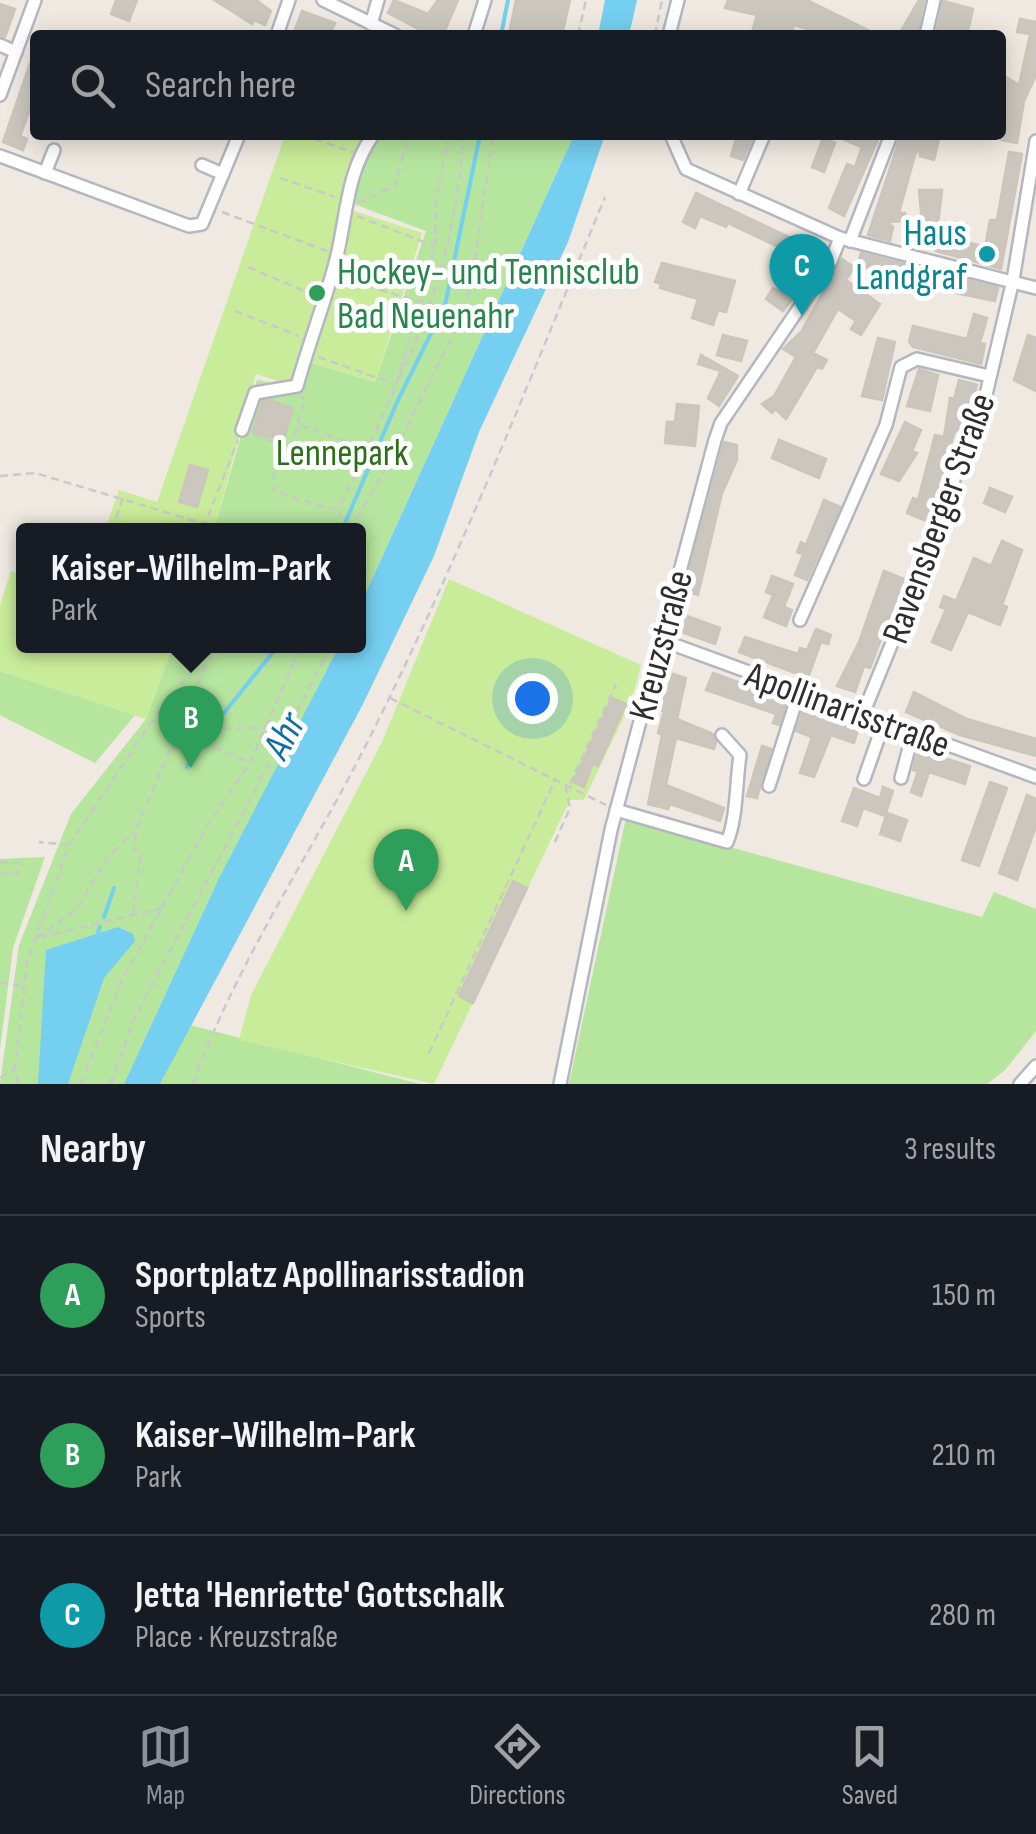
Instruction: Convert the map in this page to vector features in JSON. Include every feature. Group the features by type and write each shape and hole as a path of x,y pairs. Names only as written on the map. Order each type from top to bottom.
{"street":[{"path":"0,96 36,0"},
{"path":"278,30 289,0"},
{"path":"322,0 384,30"},
{"path":"370,24 378,0"},
{"path":"476,30 485,0"},
{"path":"669,30 678,0"},
{"path":"927,30 934,0"},
{"path":"0,46 16,52"},
{"path":"0,156 188,226 202,224 237,140"},
{"path":"242,430 254,393 296,386 338,255 344,206 359,154 369,140"},
{"path":"673,140 686,169 845,240 1036,288"},
{"path":"739,194 762,140"},
{"name":"Kreuzstraße","path":"560,1084 616,810 721,422 845,240 889,140"},
{"name":"Ravensberger Straße","path":"863,714 947,508 959,459 976,437 1013,280 1036,141"},
{"path":"45,173 54,150"},
{"path":"202,165 223,174"},
{"path":"800,620 886,424 901,367 917,359 990,376"},
{"name":"Apollinarisstraße","path":"661,640 1036,777"},
{"path":"769,786 799,692"},
{"path":"864,779 884,722"},
{"path":"901,778 913,733"},
{"path":"616,810 726,842 735,816 732,798 740,755 722,735"},
{"path":"1020,1084 1036,1066"}],"path":[{"path":"579,30 586,0"},
{"path":"656,30 662,0"},
{"path":"317,140 359,154"},
{"path":"344,206 395,185 408,140"},
{"path":"396,384 435,246 436,200 448,140"},
{"path":"337,510 370,451 425,324 447,248 461,140"},
{"path":"354,523 393,456 462,316 472,279 491,140"},
{"path":"280,178 435,246"},
{"path":"192,1084 242,966 388,697 456,552 605,197"},
{"path":"209,207 338,255"},
{"path":"248,267 324,300 410,328 425,324"},
{"path":"332,274 418,301 432,301"},
{"path":"235,311 396,384"},
{"path":"206,523 242,430 291,448 305,399 290,389"},
{"path":"299,424 380,456 393,456"},
{"path":"282,446 270,484 275,492 337,510 345,523"},
{"path":"0,476 35,474 203,523"},
{"path":"114,523 123,497"},
{"path":"18,1084 15,1070 24,986 35,939 70,845 157,714 208,653"},
{"path":"133,914 141,854 134,850 136,829 211,653"},
{"path":"81,1084 121,982 207,826 250,762 298,653"},
{"path":"111,1084 142,1004 327,653"},
{"path":"556,842 570,808 567,784 616,684"},
{"path":"388,697 616,810"},
{"path":"157,714 197,740 250,762"},
{"path":"181,731 267,727"},
{"path":"429,1053 556,778"},
{"path":"35,939 76,910 107,858 136,829"},
{"path":"40,842 70,845"},
{"path":"0,862 19,863 17,874 0,872"},
{"path":"35,939 163,908"},
{"path":"0,984 24,986"},
{"path":"0,1078 15,1070"}],"green space":[{"name":"Hockey- und Tennisclub Bad Neuenahr","path":"283,140 360,140 339,206 422,233 375,382 308,362 299,388 256,374 216,523 107,523 119,490 157,502"},
{"name":"Lennepark","path":"365,140 572,140 366,593 366,523 216,523 257,380 299,388 308,362 375,382 426,231 346,201"},
{"path":"11,571 16,573 16,653 170,653 146,719 0,671 0,605"},
{"path":"449,579 641,665 631,702 584,800 570,800 434,1084 239,1040 251,995 382,742"},
{"path":"170,653 335,653 219,878 124,1084 0,1084 19,945 71,814 146,719"},
{"path":"0,671 135,715 95,763 0,715"},
{"path":"626,818 982,917 994,892 1036,909 1036,1031 1005,1070 987,1084 569,1084"},
{"path":"45,857 13,948 0,1049 0,859"},
{"path":"190,1025 420,1084 160,1084"}],"water":[{"path":"605,0 637,0 630,30 599,30"},
{"path":"572,140 603,140 568,242 479,432 434,556 363,704 160,1084 124,1084 219,878 335,653 366,653 366,593"},
{"path":"118,927 133,934 135,941 104,978 68,1084 38,1084 46,950"}],"building":[{"path":"116,0 137,0 129,21 111,14"},
{"path":"214,0 256,0 271,11 265,25 254,20 252,24"},
{"path":"394,0 428,14 438,0 458,0 445,30 420,30 388,13"},
{"path":"516,0 570,0 563,30 510,29"},
{"path":"728,0 807,0 868,30 811,30 794,25 792,30 752,30 757,15 725,8"},
{"path":"919,0 924,0 918,30 902,30"},
{"path":"943,1 973,9 968,30 937,30"},
{"path":"0,4 15,9 5,37 0,36"},
{"path":"302,11 335,23 332,30 295,30"},
{"path":"1020,19 1036,22 1036,75 1024,101 1017,143 1001,140 1006,140 1006,77 1019,85 1030,34 1017,32"},
{"path":"30,64 30,109 20,136 27,139 23,150 3,142"},
{"path":"736,140 752,140 743,160 731,156"},
{"path":"822,140 835,143 824,172 812,167"},
{"path":"845,140 878,140 844,216 829,208 847,164 855,167 862,147"},
{"path":"899,140 939,140 934,160 920,156 920,148 915,155 899,213 905,213 905,221 887,222 893,227 890,241 868,235"},
{"path":"1009,152 1022,154 1001,269 936,251 939,238 953,242 957,222 967,224 963,241 985,247 990,220 997,220"},
{"path":"919,190 942,190 938,223 922,222"},
{"path":"696,193 816,250 806,281 783,311 766,299 773,288 781,292 793,254 728,223 726,227 700,216 695,228 683,222"},
{"path":"861,253 998,288 995,301 926,287 927,282 915,278 880,274 858,263"},
{"path":"842,259 854,267 846,280 880,304 861,335 851,329 856,321 838,309 813,353 827,360 822,369 817,367 786,419 762,404 774,396 796,357 783,349 801,332"},
{"path":"662,263 735,281 726,312 718,310 713,325 692,318 698,299 660,288 661,284 655,282"},
{"path":"974,314 987,318 980,343 985,344 981,364 913,347 909,342 913,326 967,339"},
{"path":"723,335 747,341 741,361 717,355"},
{"path":"1028,335 1036,338 1036,391 1014,380"},
{"path":"878,338 895,342 882,400 862,396"},
{"path":"701,355 738,376 719,406 708,398 721,371 698,364"},
{"path":"919,369 938,375 930,411 907,406"},
{"path":"959,380 977,385 965,431 957,429 954,434 929,522 907,513 913,498 918,500 935,435 944,437 950,398 954,399"},
{"path":"263,401 293,408 283,441 253,432"},
{"path":"677,404 699,406 695,446 665,443 667,422 675,422"},
{"path":"905,422 921,430 912,451 917,453 899,481 881,474"},
{"path":"779,440 826,459 819,478 772,458"},
{"path":"724,442 737,445 737,460 722,493 698,595 684,591"},
{"path":"190,465 208,470 197,507 179,502"},
{"path":"990,488 1012,497 1005,512 984,503"},
{"path":"824,500 840,507 807,580 795,575 803,555 797,552 801,542 806,545"},
{"path":"1002,541 1022,550 1002,605 1007,607 1000,625 968,612 951,650 932,642 946,609 940,607 944,596 956,601 974,558 991,566"},
{"path":"884,571 904,579 870,668 864,666 855,692 837,686 859,642"},
{"path":"772,576 793,584 784,607 792,610 786,626 764,617 773,595 766,592"},
{"path":"687,616 720,628 715,644 681,632"},
{"path":"816,629 831,635 828,644 821,642 808,678 739,652 745,637 798,654 800,648 807,650"},
{"path":"713,673 787,700 779,725 773,723 776,714 706,690"},
{"path":"673,674 686,678 677,719 713,734 716,742 714,749 676,738 666,785 724,808 720,821 670,804 668,809 648,804 662,735 658,733 664,711 660,710"},
{"path":"914,692 967,719 1036,739 1036,756 960,735 906,712"},
{"path":"612,698 626,704 598,766 593,764 584,787 573,782"},
{"path":"805,705 858,730 854,743 831,735 814,777 800,773 812,737 796,731"},
{"path":"762,746 771,749 757,798 747,796"},
{"path":"918,750 970,766 965,784 929,772 921,796 911,792 918,771 913,770"},
{"path":"990,782 1007,788 979,866 962,860"},
{"path":"883,787 893,791 885,816 863,808 857,826 842,821 854,788 880,798"},
{"path":"1027,795 1036,799 1036,826 1017,880 999,873"},
{"path":"887,813 907,820 900,841 880,834"},
{"path":"513,881 527,888 473,1003 459,996"}],"waterway":[{"path":"502,30 508,0"},
{"path":"345,523 398,400 445,305 479,140"},
{"path":"187,767 215,724 272,653"},
{"path":"104,917 114,888"},
{"path":"98,932 100,927"}],"place":[{"name":"Haus Landgraf","path":"987,254"},
{"name":"Hockey- und Tennisclub Bad Neuenahr","path":"317,293"},
{"name":"Jetta 'Henriette' Gottschalk","path":"802,316"},
{"name":"Kaiser-Wilhelm-Park","path":"191,768"},
{"name":"Sportplatz Apollinarisstadion","path":"406,911"}],"water label":[{"name":"Ahr","path":"283,735"}]}
